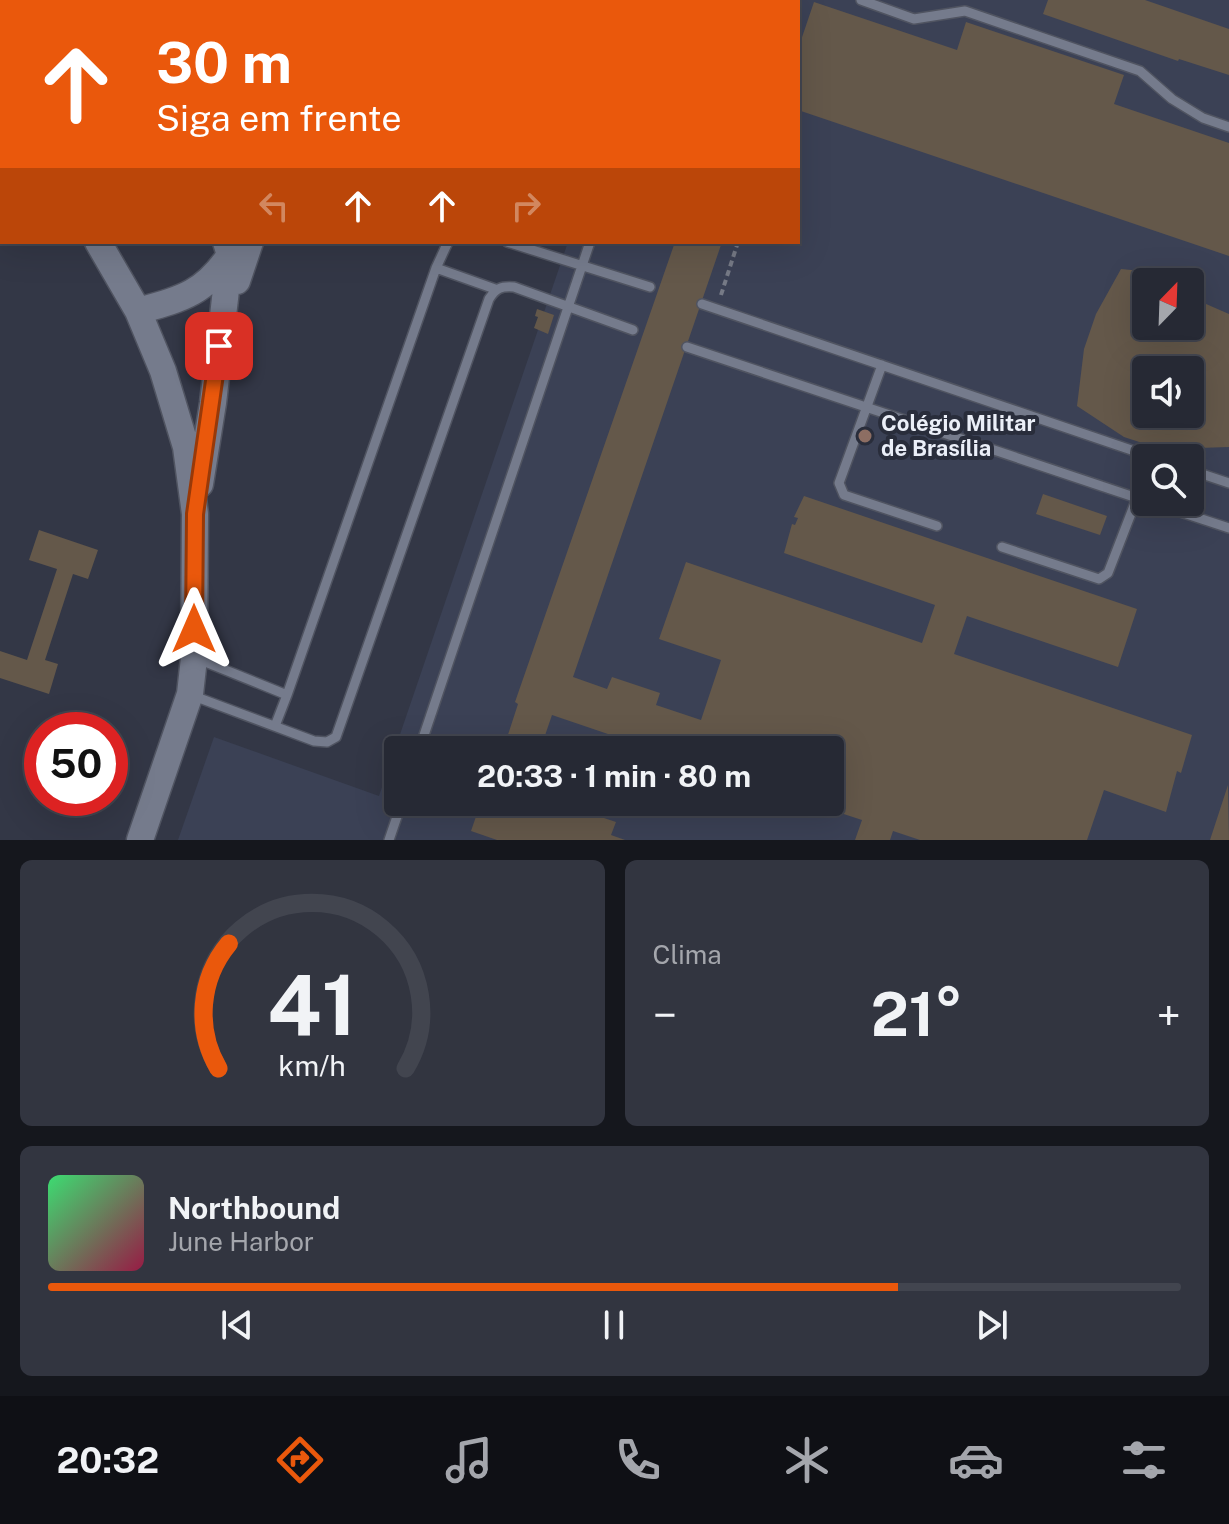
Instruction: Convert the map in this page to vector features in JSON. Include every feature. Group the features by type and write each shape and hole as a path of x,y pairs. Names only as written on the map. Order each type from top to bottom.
{"main road":[{"path":"99,244 138,311 163,371 186,447 195,514 194,658 190,694 140,840"},
{"path":"138,311 200,289 218,273 236,245"},
{"path":"195,514 236,245"}],"lane":[{"path":"861,0 914,19 965,11 1140,71 1172,99 1203,118 1229,127"},
{"path":"275,726 447,244"},
{"path":"514,244 650,287"},
{"path":"424,736 589,244"},
{"path":"436,268 495,289"},
{"path":"190,694 314,741 327,742 341,731 495,289 514,287 633,330"},
{"path":"702,304 1132,450"},
{"path":"687,347 1132,496"},
{"path":"882,365 869,408 839,483 844,495 937,526"},
{"path":"1204,475 1229,483"},
{"path":"1002,547 1099,579 1108,573 1136,516"},
{"path":"1193,516 1229,528"},
{"path":"194,658 287,695"},
{"path":"389,840 397,816"}],"path":[{"path":"716,309 737,244"}],"shaded area":[{"name":"Colégio Militar de Brasília","path":"800,0 1229,0 1229,840 178,840 214,737 379,796 384,781 384,816 844,816 844,736 399,736 567,244 800,244"}],"building":[{"path":"1048,0 1145,0 1229,29 1229,75 1178,61 1043,14"},
{"path":"814,2 957,50 966,22 1124,75 1114,104 1229,143 1229,256 800,111 800,43"},
{"path":"674,244 721,244 573,677 607,689 612,677 660,693 656,705 701,720 721,660 659,639 686,562 922,643 935,605 784,553 792,524 795,525 798,518 794,517 804,496 1137,609 1118,667 967,616 954,654 1192,735 1181,773 1177,771 1166,812 1104,790 1087,840 920,840 893,831 890,840 855,840 862,820 844,814 844,736 614,736 552,715 545,736 508,736 518,704 515,702"},
{"path":"1121,269 1132,270 1132,340 1204,340 1204,303 1229,314 1229,447 1145,444 1124,437 1077,406 1084,349 1096,314"},
{"path":"537,309 554,315 548,334 534,328"},
{"path":"1043,494 1107,516 1100,535 1036,514"},
{"path":"39,530 98,550 88,579 73,574 45,660 58,664 49,694 0,678 0,651 27,660 57,569 29,560"},
{"path":"1228,785 1229,840 1210,840"},
{"path":"476,816 598,816 616,822 611,835 625,840 497,840 471,831"}],"place":[{"name":"Colégio Militar de Brasília","path":"865,436"}],"route":[{"path":"194,629 195,514 219,346"}]}
